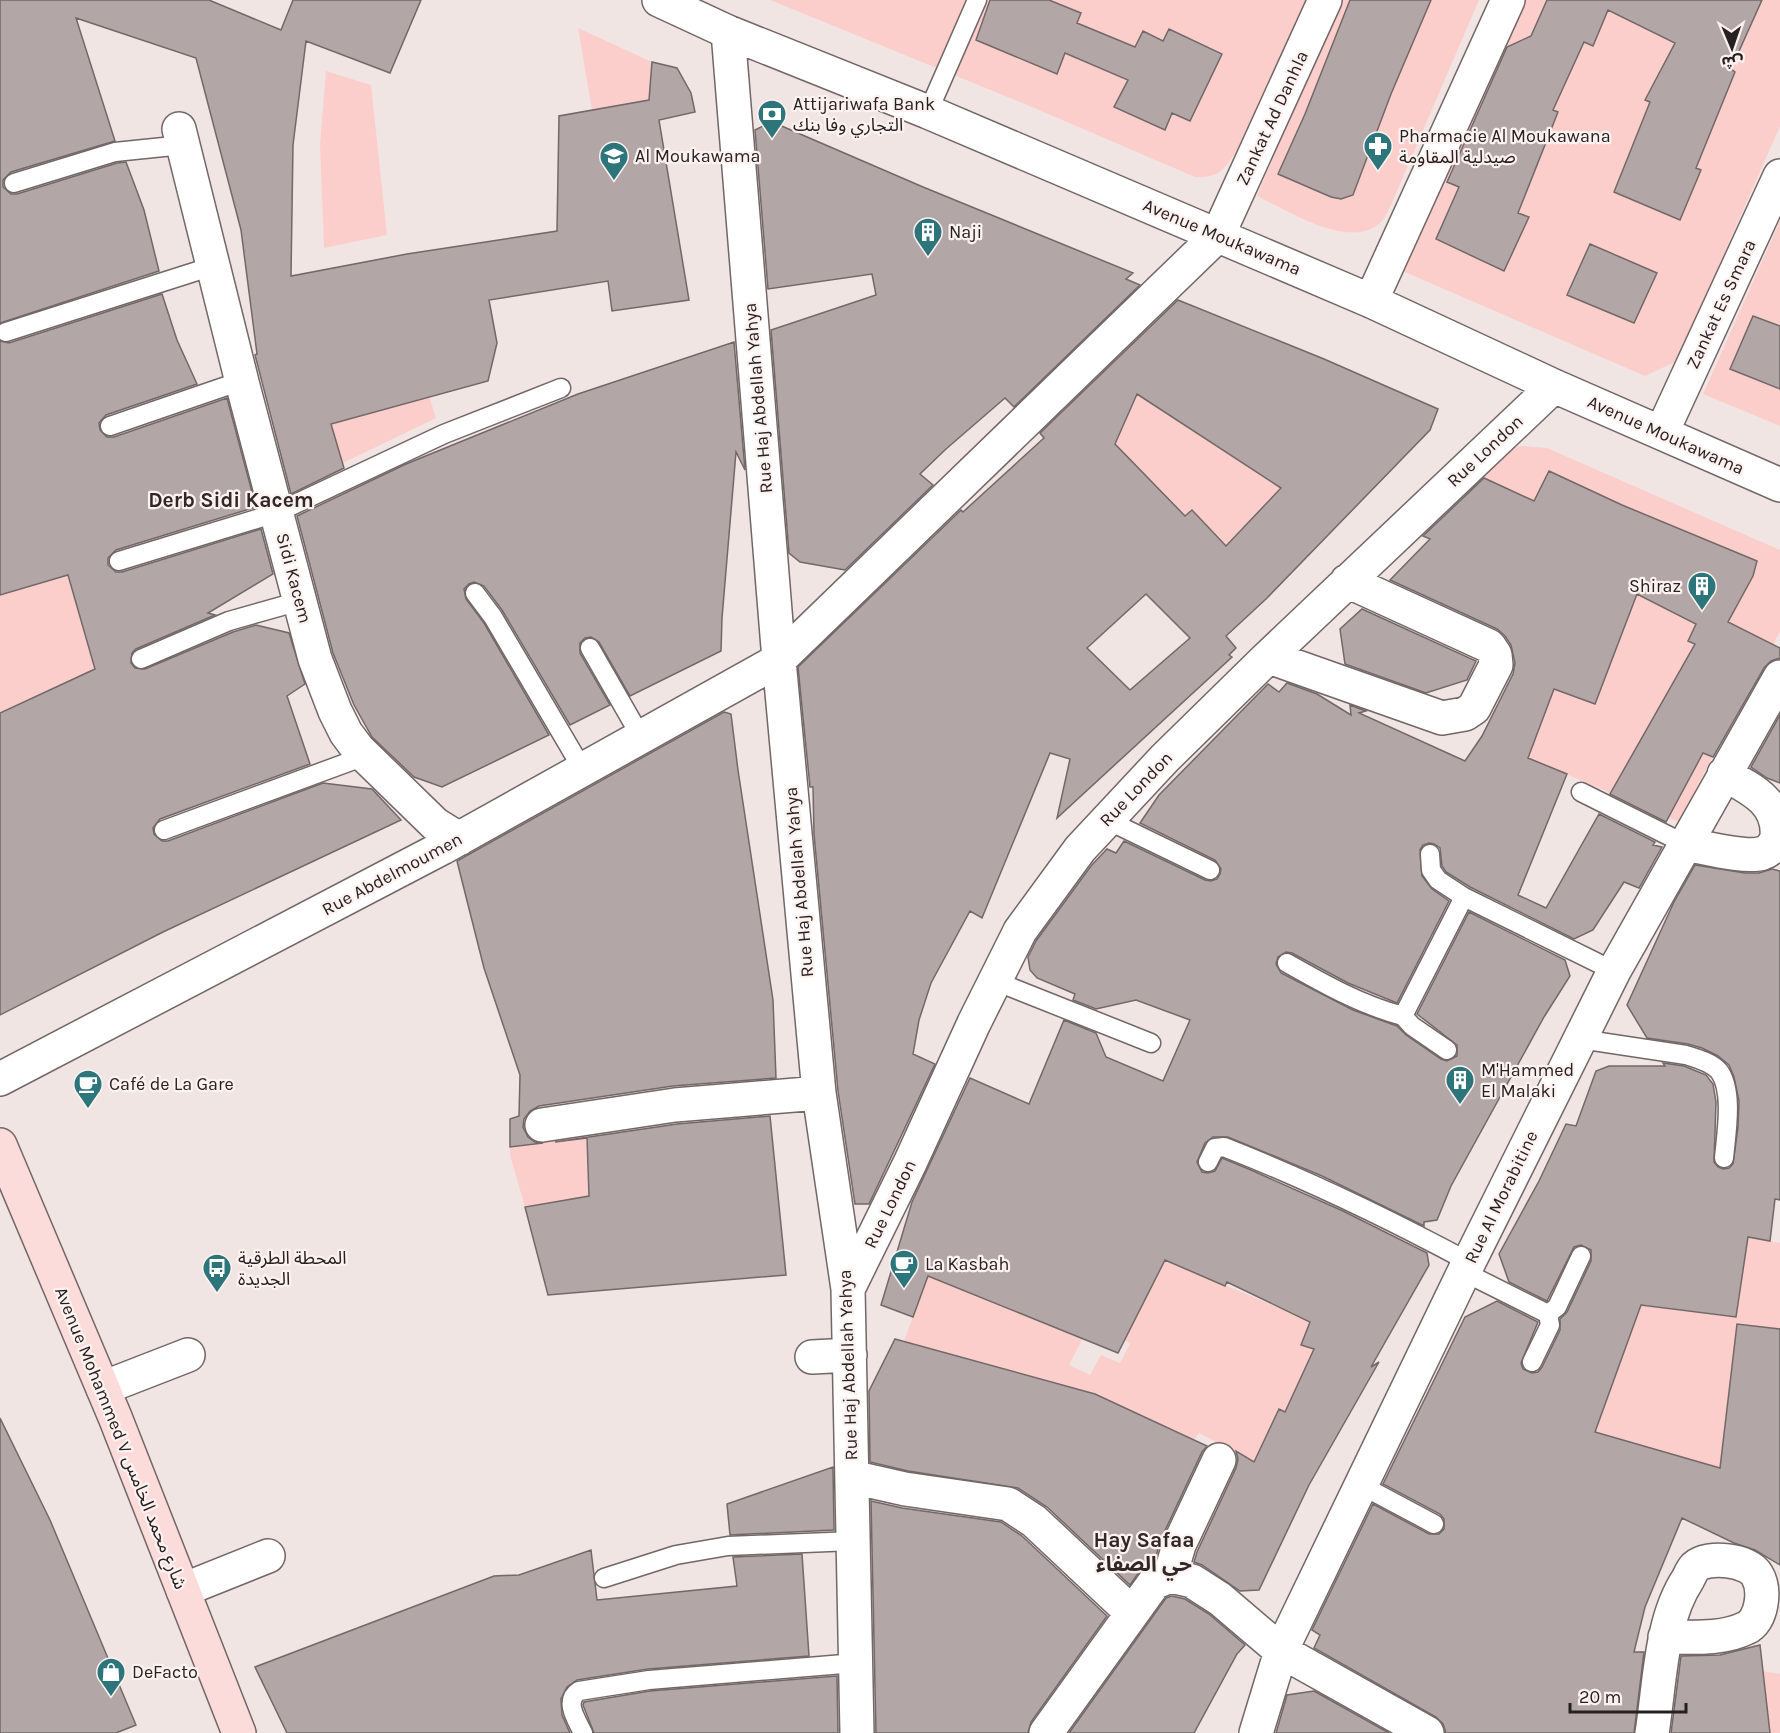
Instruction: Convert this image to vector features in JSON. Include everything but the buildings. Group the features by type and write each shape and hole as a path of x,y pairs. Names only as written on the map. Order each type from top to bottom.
{"street":[{"name":"Avenue Moukawama","path":"659,0 728,32 928,112 1371,301 1554,386 1780,485"},
{"name":"Zankat Ad Danhla","path":"1218,235 1325,0"},
{"path":"1371,301 1508,0"},
{"name":"Rue Haj Abdellah Yahya","path":"728,32 779,660 819,1093 848,1288 857,1733"},
{"name":"Sidi Kacem","path":"181,137 241,381 315,659 335,711 346,733 365,756 435,824 459,839"},
{"name":"Zankat Es Smara","path":"1662,432 1780,176"},
{"name":"Rue Abdelmoumen","path":"0,1079 459,839 779,660 1218,235"},
{"name":"Rue London","path":"848,1288 1020,931 1080,849 1165,759 1269,657 1554,386"},
{"path":"1269,657 1442,718 1465,714 1474,708 1496,665 1495,655 1489,646 1347,581"},
{"name":"Rue Al Morabitine","path":"1256,1733 1281,1651 1466,1267 1614,971 1780,677"},
{"path":"1685,844 1744,854 1762,854 1775,845 1780,830 1777,814 1770,800 1724,774"},
{"path":"542,1125 675,1105 819,1093"},
{"name":"Avenue Mohammed V شارع محمد الخامس","path":"0,1145 103,1388 239,1733"},
{"path":"103,1388 188,1355"},
{"path":"812,1357 850,1355"},
{"path":"1170,1576 1179,1545 1219,1460"},
{"path":"852,1477 905,1489 1008,1504 1034,1521 1132,1613"},
{"path":"183,1590 268,1556"},
{"path":"1046,1733 1154,1583 1170,1576 1192,1581 1220,1599 1281,1651 1427,1733"},
{"path":"1652,1733 1665,1637"}],"lane":[{"path":"928,112 977,0"},
{"path":"14,183 116,152 181,137"},
{"path":"6,332 213,266"},
{"path":"110,426 241,381"},
{"path":"119,561 276,513 444,434 561,388"},
{"path":"475,593 493,617 583,770"},
{"path":"141,659 229,621 300,601"},
{"path":"590,648 641,737"},
{"path":"164,830 365,756"},
{"path":"1581,792 1685,844"},
{"path":"1107,820 1210,870"},
{"path":"1430,854 1431,870 1438,880 1464,897 1614,971"},
{"path":"1403,1016 1464,897"},
{"path":"1287,963 1337,991 1379,1010 1403,1016 1412,1026 1446,1050"},
{"path":"995,981 1150,1043"},
{"path":"1580,1039 1686,1055 1700,1059 1718,1071 1727,1088 1724,1158"},
{"path":"1208,1162 1215,1148 1224,1147 1309,1181 1401,1226 1548,1314 1550,1324 1532,1362"},
{"path":"1548,1314 1557,1307 1581,1256"},
{"path":"1361,1485 1434,1524"},
{"path":"604,1578 676,1555 728,1546 854,1541"},
{"path":"583,1733 570,1702 574,1694 579,1691 649,1680 856,1662"}],"shaded area":[{"path":"770,0 1308,0 1254,121 1240,145 1218,173 1195,177 1032,107"},
{"path":"1340,0 1479,0 1386,215 1382,221 1369,230 1354,233 1320,226 1257,196"},
{"path":"1520,0 1780,0 1780,126 1677,361 1645,376 1400,270"},
{"path":"578,28 652,62 649,100 592,110"},
{"path":"326,71 371,85 387,235 324,248 320,144"},
{"path":"1780,221 1780,426 1703,394"},
{"path":"411,338 436,418 343,463 328,412 371,401 376,412 405,404"},
{"path":"1102,359 1139,391 1284,485 1226,545 1192,510 1185,516 1066,394"},
{"path":"1522,446 1547,448 1780,550 1780,632 1731,720 1679,822 1528,758 1554,689 1595,704 1628,619 1612,612 1534,501 1476,474 1503,451"},
{"path":"68,576 95,669 0,713 0,595"},
{"path":"586,1129 589,1215 537,1205 525,1207 510,1155 510,1147 533,1145 533,1138"},
{"path":"1671,1223 1780,1243 1780,1486 1594,1431"},
{"path":"1161,1258 1310,1322 1301,1345 1314,1349 1302,1422 1278,1409 1254,1462 1199,1433 1194,1440 1152,1420 1038,1378 904,1341 928,1276 1083,1338 1069,1365 1090,1375 1101,1355 1120,1363 1130,1344 1125,1340"},
{"path":"1763,1671 1780,1674 1780,1733 1770,1733"}],"place":[{"name":"Attijariwafa Bank التجاري وفا بنك","path":"772,140"},
{"name":"Pharmacie Al Moukawana صيدلية المقاومة","path":"1378,172"},
{"name":"Al Moukawama","path":"614,182"},
{"name":"Naji","path":"928,258"},
{"name":"Shiraz","path":"1702,612"},
{"name":"M'Hammed El Malaki","path":"1460,1106"},
{"name":"Café de La Gare","path":"88,1110"},
{"name":"La Kasbah","path":"904,1290"},
{"name":"المحطة الطرقية الجديدة","path":"217,1294"},
{"name":"DeFacto","path":"111,1698"}],"district":[{"name":"Derb Sidi Kacem","path":"231,500"},
{"name":"Hay Safaa حي الصفاء","path":"1144,1552"}]}
